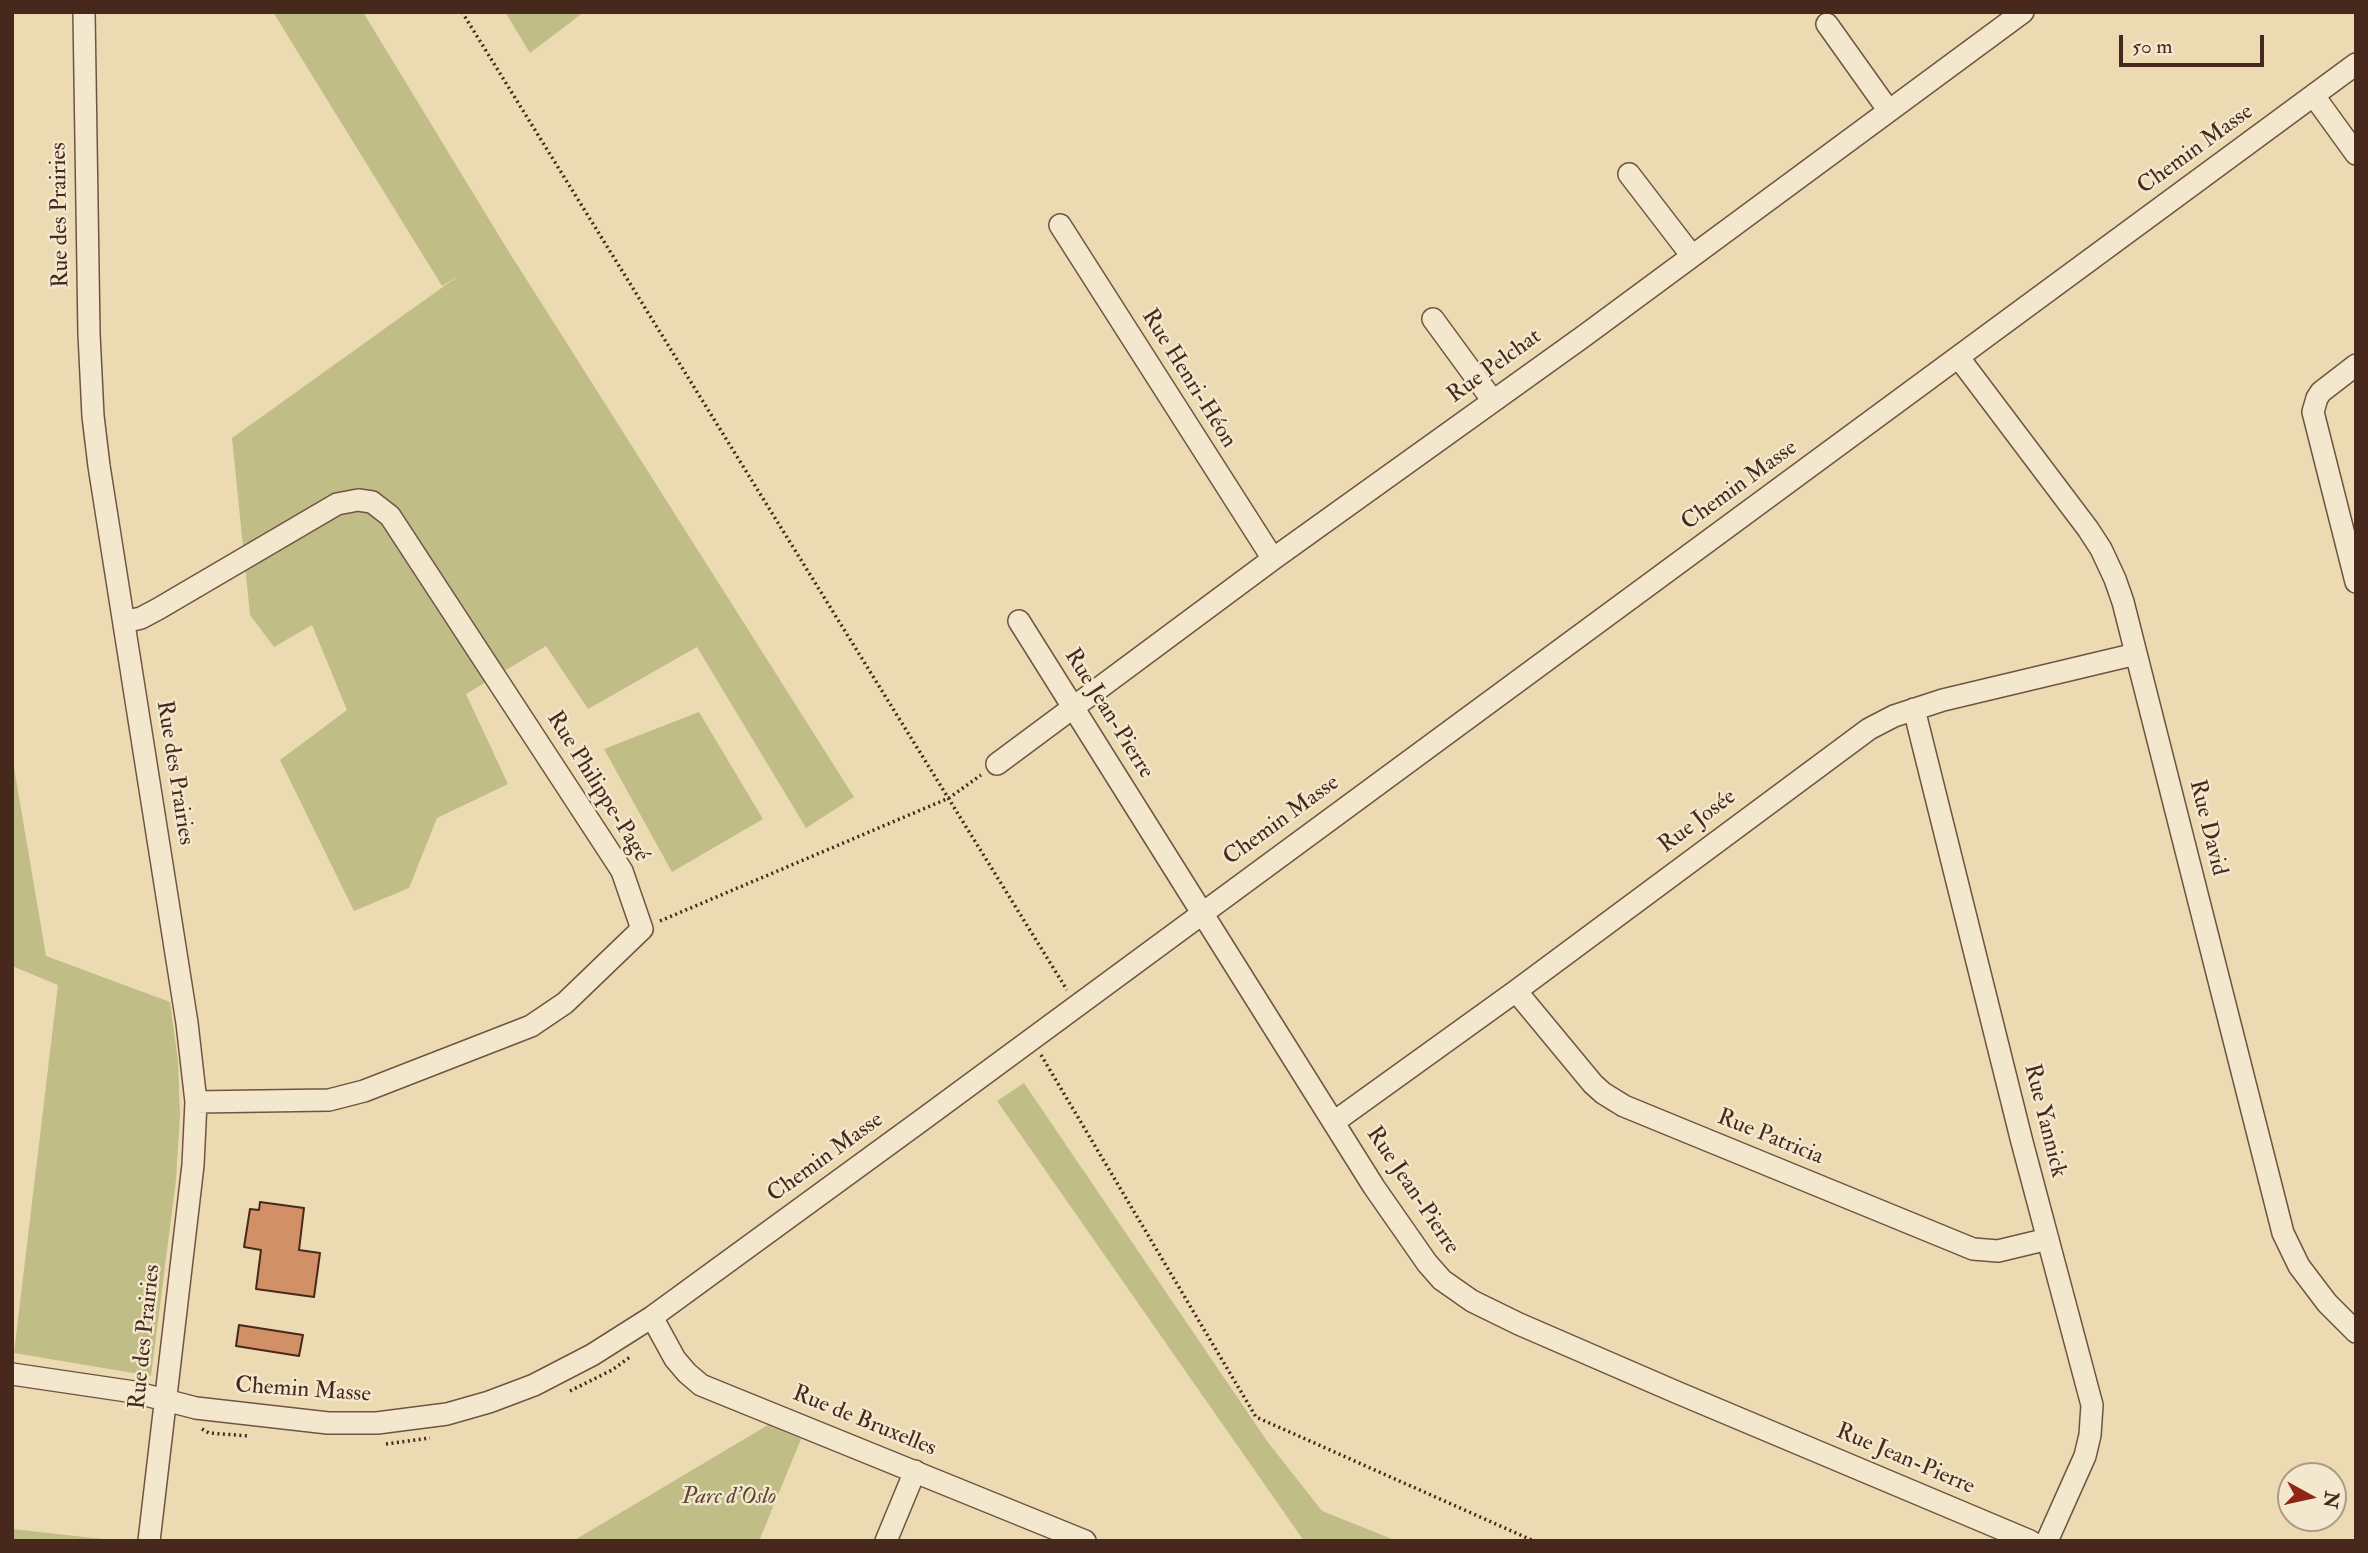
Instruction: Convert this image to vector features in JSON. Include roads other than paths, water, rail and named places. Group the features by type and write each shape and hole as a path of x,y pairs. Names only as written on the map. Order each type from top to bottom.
{"street":[{"name":"Rue des Prairies","path":"83,12 91,390 99,466 187,1023 195,1102 193,1165 149,1541"},
{"name":"Rue Pelchat","path":"997,764 1273,559 1692,257 2023,12"},
{"path":"1827,24 1889,111"},
{"name":"Chemin Masse","path":"12,1374 134,1392 196,1408 328,1423 377,1423 422,1418 489,1402 534,1385 592,1355 652,1317 2356,64"},
{"path":"2314,96 2356,154"},
{"path":"1629,174 1692,257"},
{"name":"Rue Henri-Héon","path":"1060,225 1273,559"},
{"path":"1433,319 1493,401"},
{"name":"Rue David","path":"1959,358 2101,549 2119,590 2283,1233 2299,1266 2326,1303 2356,1332"},
{"path":"2356,365 2321,393 2313,412 2356,582"},
{"name":"Rue Philippe-Pagé","path":"124,622 141,618 158,609 337,504 358,499 372,502 390,516 622,871 642,929 565,1003 531,1026 364,1091 329,1100 195,1102"},
{"name":"Rue Jean-Pierre","path":"1020,621 1388,1209 1427,1264 1442,1279 1472,1301 1676,1392 2030,1541"},
{"name":"Rue Josée","path":"1334,1122 1516,991 1857,736 1894,716 1914,709 2136,654"},
{"name":"Rue Yannick","path":"1914,709 2048,1240 2090,1395 2092,1415 2085,1456 2047,1541"},
{"name":"Rue Patricia","path":"1516,991 1593,1084 1602,1093 1624,1106 1973,1249 1997,1251 2048,1240"},
{"name":"Rue de Bruxelles","path":"652,1317 675,1359 701,1385 1085,1541"},
{"path":"886,1541 915,1471"}],"park label":[{"name":"Parc d'Oslo","path":"729,1498"}]}
